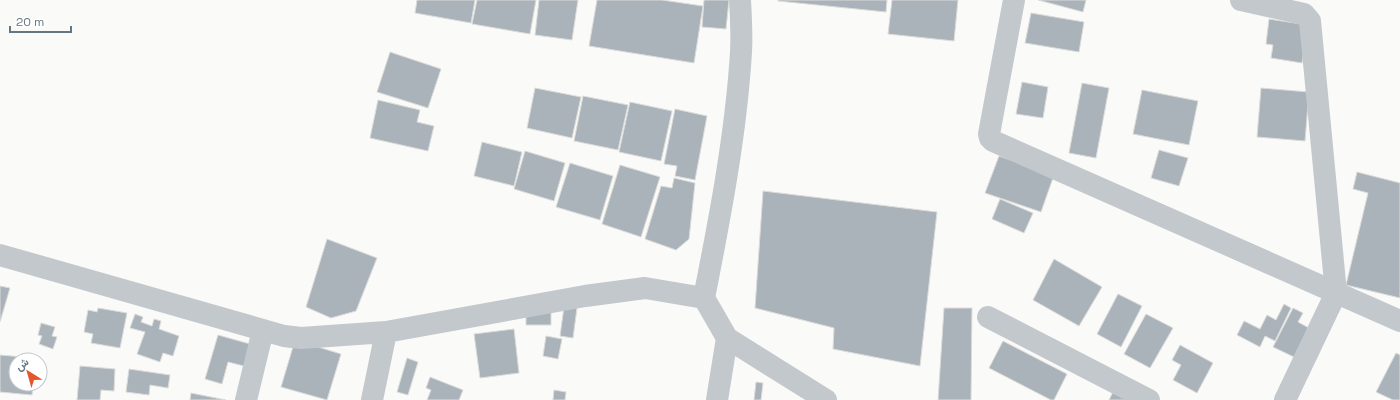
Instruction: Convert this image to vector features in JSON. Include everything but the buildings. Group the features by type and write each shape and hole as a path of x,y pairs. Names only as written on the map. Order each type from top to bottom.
{"street":[{"path":"740,0 741,51 736,104 721,209 704,298 727,338 826,400"},
{"path":"1014,0 989,134 993,141 1400,322"},
{"path":"1241,0 1304,14 1310,21 1336,293 1285,400"},
{"path":"0,255 284,336 301,338 386,332 585,296 645,288 704,298"},
{"path":"988,317 1149,400"},
{"path":"246,400 263,330"},
{"path":"372,400 386,332"},
{"path":"717,400 727,338"}]}
